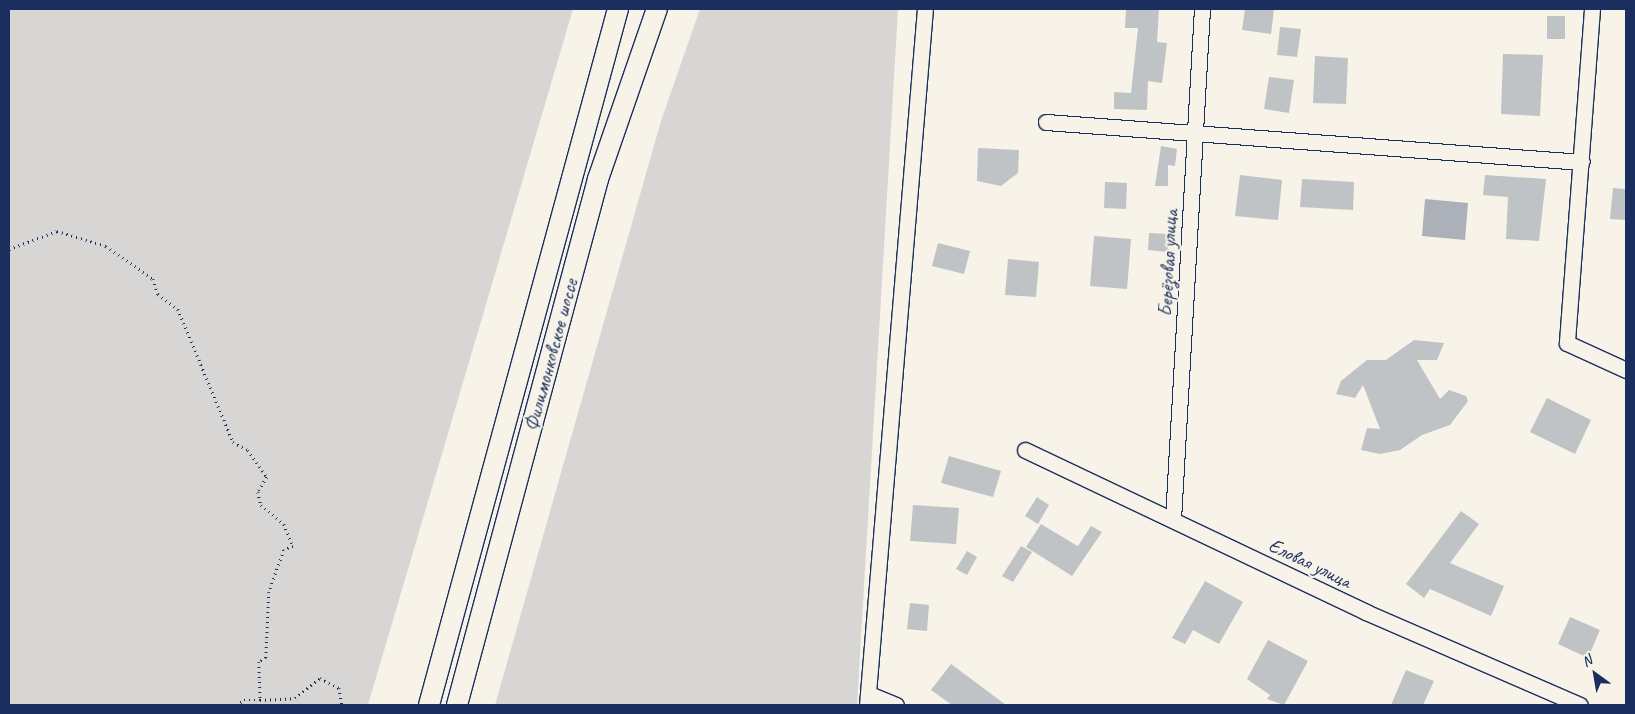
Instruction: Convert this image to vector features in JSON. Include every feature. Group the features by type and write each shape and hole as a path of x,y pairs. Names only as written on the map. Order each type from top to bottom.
{"main road":[{"name":"Филимонковское шоссе","path":"429,705 618,9"},
{"name":"Филимонковское шоссе","path":"457,705 598,179 657,9"}],"street":[{"path":"896,705 868,700 925,9"},
{"name":"Берёзовая улица","path":"1173,519 1202,9"},
{"path":"1592,9 1567,344 1626,370"},
{"path":"1046,122 1196,131 1582,162"},
{"name":"Еловая улица","path":"1025,450 1366,612 1580,705"}],"path":[{"path":"9,249 57,231 106,246 153,279 158,294 178,309 232,442 248,450 267,476 258,492 261,505 284,524 293,546 284,550 269,592 266,658 259,662 260,700"},
{"path":"236,705 244,700 295,698 320,678 339,688 342,705"}],"shaded area":[{"path":"9,9 573,9 368,705 9,705"},
{"path":"700,9 898,9 857,705 495,705 661,121"},
{"path":"1425,199 1468,203 1465,240 1422,236"}],"building":[{"path":"1126,9 1159,9 1157,42 1167,43 1162,83 1148,81 1147,110 1114,109 1114,92 1131,93 1138,28 1125,28"},
{"path":"1245,9 1274,9 1271,34 1242,30"},
{"path":"1547,16 1565,16 1565,39 1547,39"},
{"path":"1280,27 1301,29 1297,57 1277,55"},
{"path":"1503,54 1543,55 1540,116 1501,114"},
{"path":"1315,56 1348,58 1346,104 1313,103"},
{"path":"1269,77 1294,80 1289,113 1264,109"},
{"path":"1161,146 1177,149 1175,166 1168,165 1168,186 1155,186"},
{"path":"978,148 1019,150 1018,173 1001,186 977,181"},
{"path":"1240,175 1282,180 1278,220 1235,216"},
{"path":"1485,175 1546,179 1539,241 1506,239 1508,197 1483,195"},
{"path":"1302,179 1354,182 1353,210 1300,207"},
{"path":"1105,182 1127,183 1126,209 1104,208"},
{"path":"1613,188 1626,189 1626,220 1610,219"},
{"path":"1149,233 1169,234 1168,252 1148,250"},
{"path":"1094,236 1131,239 1127,289 1090,286"},
{"path":"938,243 970,251 964,274 932,266"},
{"path":"1008,259 1039,262 1036,297 1005,295"},
{"path":"1414,340 1444,343 1437,360 1417,360 1440,399 1449,390 1466,396 1468,401 1450,425 1422,435 1400,450 1380,454 1361,450 1367,428 1380,429 1363,385 1355,398 1336,394 1341,381 1367,360 1386,360"},
{"path":"1547,398 1591,420 1575,454 1530,432"},
{"path":"949,456 1001,471 993,497 941,483"},
{"path":"1037,497 1049,505 1038,524 1025,516"},
{"path":"913,505 959,508 956,544 910,541"},
{"path":"1461,511 1479,524 1450,563 1504,586 1491,616 1430,589 1424,598 1406,584"},
{"path":"1041,524 1086,551 1078,546 1091,526 1102,532 1072,576 1026,547"},
{"path":"1021,546 1032,552 1013,582 1002,576"},
{"path":"967,551 977,557 967,575 956,569"},
{"path":"1205,581 1243,602 1219,644 1193,630 1185,644 1172,638"},
{"path":"910,603 929,605 927,631 907,629"},
{"path":"1570,617 1600,630 1588,658 1558,644"},
{"path":"1268,640 1308,661 1284,705 1267,699 1270,695 1247,679"},
{"path":"951,664 1006,705 952,705 931,690"},
{"path":"1406,670 1434,681 1423,705 1391,705"}]}
